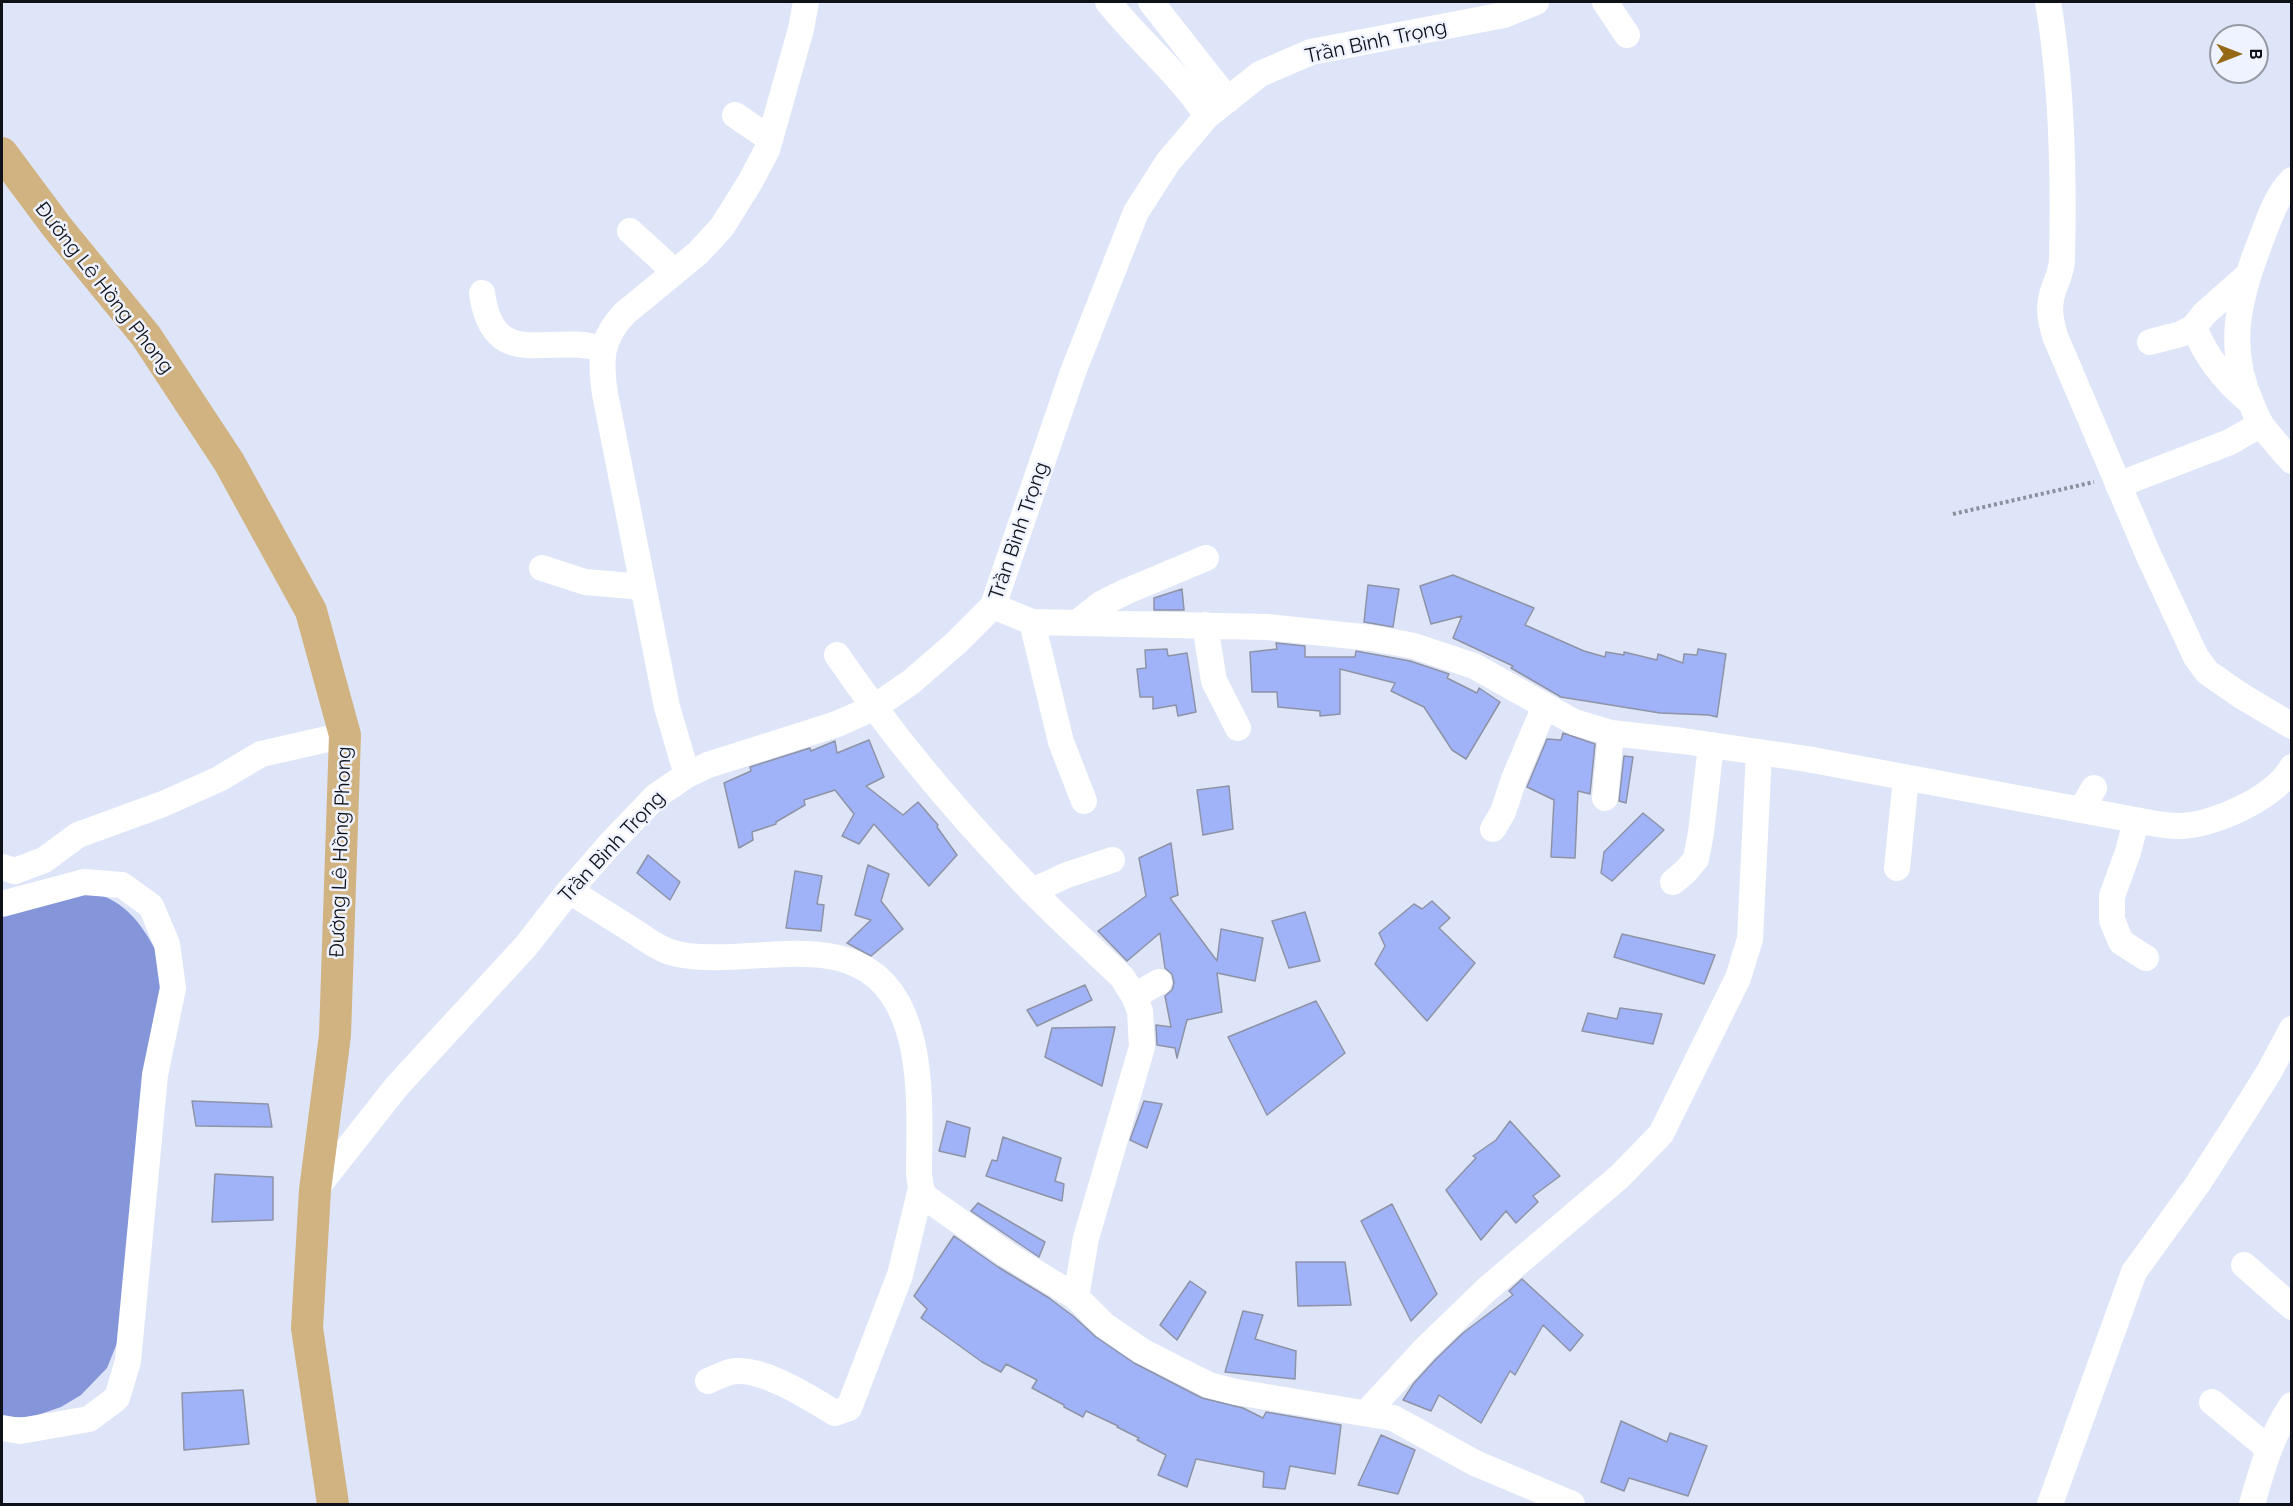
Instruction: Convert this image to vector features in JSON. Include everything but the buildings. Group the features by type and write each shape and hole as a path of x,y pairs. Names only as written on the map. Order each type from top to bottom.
{"main road":[{"name":"Đường Lê Hồng Phong","path":"2,153 57,227 146,336 229,462 311,611 345,735 335,1035 315,1190 307,1328 333,1504"}],"street":[{"path":"687,775 667,707 605,394 601,368 602,349 616,322 698,254 722,227 750,182 767,150 801,29 806,2"},
{"path":"1108,2 1140,40 1192,94 1207,116"},
{"path":"1151,2 1228,100"},
{"name":"Trần Bình Trọng","path":"315,1190 397,1086 526,946 569,891 656,796 687,775 708,765 837,724 873,708 911,682 956,643 993,606 1073,372 1136,212 1168,162 1207,116 1260,74 1311,52 1504,15 1536,2"},
{"path":"1605,2 1627,35"},
{"path":"2048,2 2059,103 2062,227 2062,263 2052,296 2050,317 2059,346 2196,657 2207,672 2292,726"},
{"path":"735,115 770,139"},
{"path":"2256,413 2239,365 2236,343 2237,321 2247,276 2273,210 2284,187 2292,180"},
{"path":"630,231 675,272"},
{"path":"2150,342 2181,334 2193,327 2204,314 2247,276"},
{"path":"482,293 484,311 493,330 507,341 519,345 593,346 602,349"},
{"path":"2193,327 2209,359 2256,413 2292,461"},
{"path":"2117,481 2230,442 2256,413"},
{"path":"1078,622 1101,604 1206,558"},
{"path":"542,568 585,582 644,587"},
{"path":"993,606 1032,622 1267,627 1372,638 1414,646 1474,666 1574,723 1611,734 1759,752 2180,826 2224,816 2262,797 2290,773"},
{"path":"1032,622 1061,742 1084,801"},
{"path":"1205,625 1214,681 1238,728"},
{"path":"837,655 873,708 940,792 1032,891 1122,977 1140,1011 1142,1047 1086,1238 1076,1297"},
{"path":"1493,829 1503,812 1514,779 1545,706"},
{"path":"1605,798 1611,734"},
{"path":"2,867 15,871 44,860 78,835 163,804 219,779 261,754 345,735"},
{"path":"1673,882 1696,859 1711,745"},
{"path":"1366,1413 1425,1349 1486,1290 1619,1177 1661,1134 1738,978 1750,939 1759,752"},
{"path":"1897,868 1906,778"},
{"path":"2081,810 2094,788"},
{"path":"2136,820 2128,852 2112,896 2112,920 2121,942 2145,958"},
{"path":"1032,891 1067,875 1112,860"},
{"path":"2,904 84,882 122,885 151,906 167,944 173,988 155,1075 128,1361 117,1398 89,1419 20,1431 2,1428"},
{"path":"569,891 670,952 692,956 800,953 855,963 884,982 899,1005 911,1039 918,1080 921,1188 900,1275 849,1408 836,1413 778,1382 750,1372 731,1372 708,1381"},
{"path":"1134,996 1159,982"},
{"path":"2050,1504 2134,1272 2197,1185 2270,1072 2292,1029"},
{"path":"921,1188 925,1197 1006,1254 1076,1297 1104,1325 1142,1351 1209,1385 1236,1392 1393,1418 1475,1463 1572,1504"},
{"path":"2244,1265 2292,1307"},
{"path":"2212,1402 2269,1449"},
{"path":"2252,1504 2269,1449 2280,1422 2292,1405"}],"path":[{"path":"1953,514 2117,481"}],"water":[{"path":"70,894 103,896 124,908 148,936 165,969 122,1331 107,1368 81,1395 61,1407 32,1417 5,1417 2,1416 2,914"}]}
